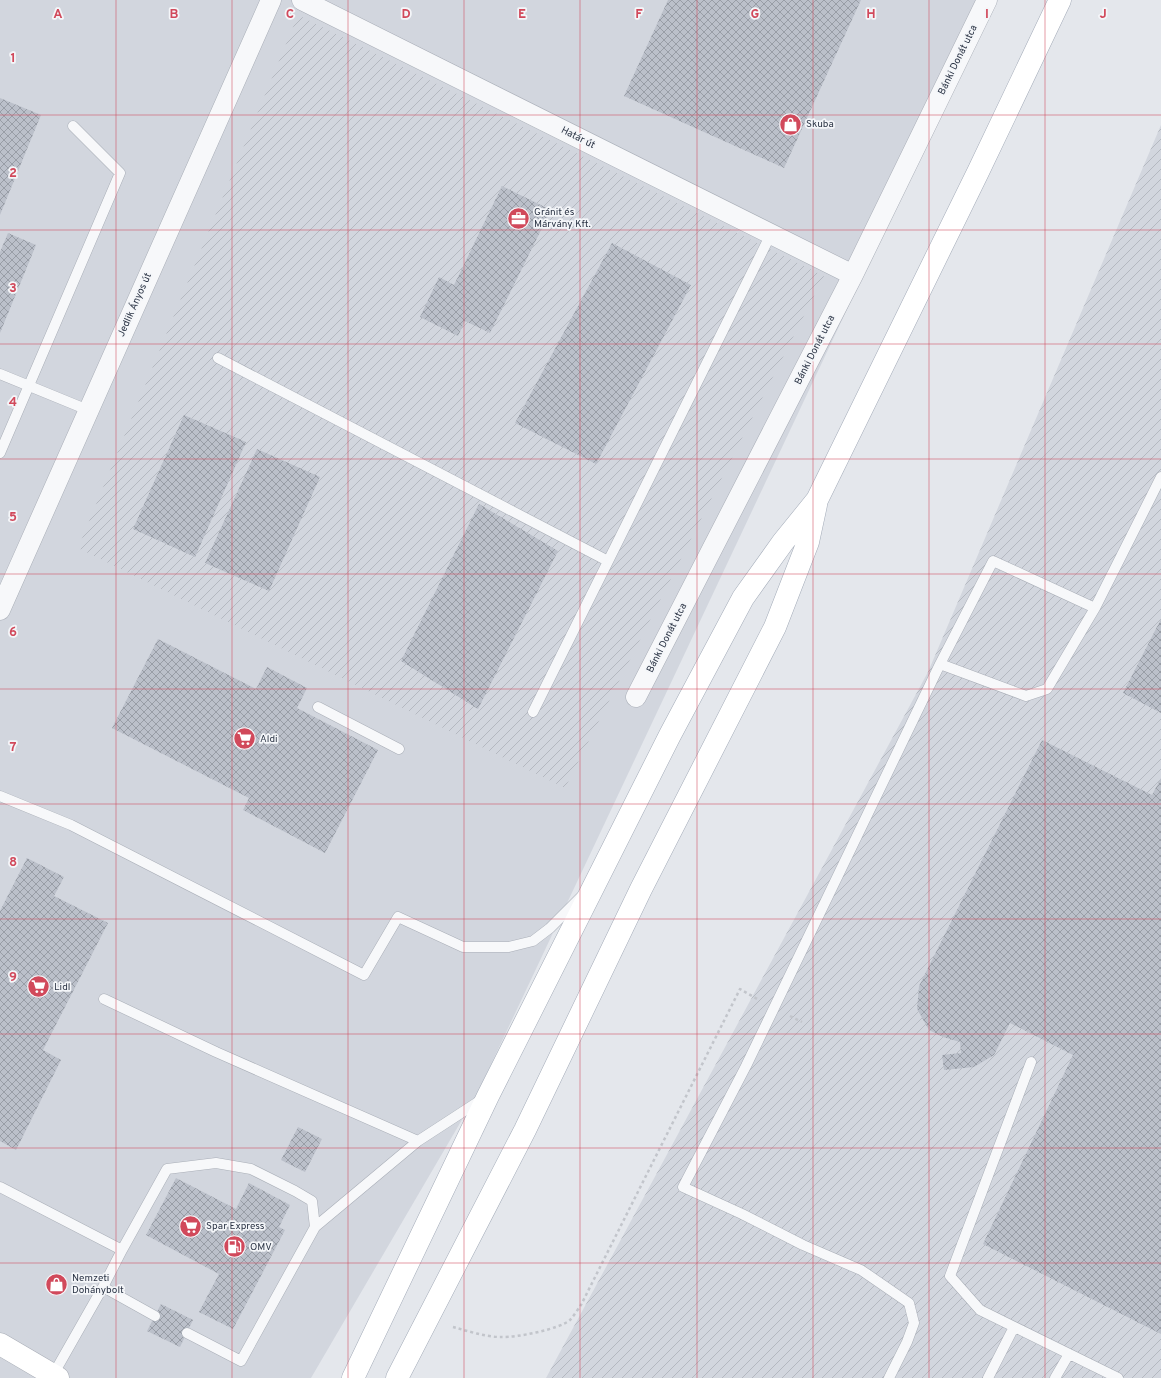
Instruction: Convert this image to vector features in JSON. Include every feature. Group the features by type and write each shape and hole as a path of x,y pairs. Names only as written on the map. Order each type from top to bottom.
{"main road":[{"path":"353,1378 488,1096 670,735 743,598 783,542 817,500 978,172 1060,0"},
{"path":"396,1378 524,1130 641,889 775,627 808,542 817,500"},
{"path":"0,1344 56,1376"}],"street":[{"name":"Jedlik Ányos út","path":"0,610 271,0"},
{"name":"Határ út","path":"302,0 853,275"},
{"name":"Bánki Donát utca","path":"636,697 853,275 987,0"}],"lane":[{"path":"0,453 120,173 73,126"},
{"path":"533,712 771,234"},
{"path":"218,358 608,561"},
{"path":"0,374 88,410"},
{"path":"940,664 1026,696 1047,689 1095,608 1161,476"},
{"path":"889,1378 914,1323 909,1303 861,1270 803,1245 683,1187 746,1066 940,664 993,561 1095,608"},
{"path":"318,707 399,749"},
{"path":"0,796 71,825 364,975 398,917 463,947 510,948 533,941 550,928 596,880"},
{"path":"104,999 216,1052 418,1141"},
{"path":"1030,1062 950,1276 980,1310 1118,1378"},
{"path":"187,1333 241,1361 315,1227 418,1141 488,1096"},
{"path":"56,1376 122,1250 167,1169 216,1163 251,1169 296,1191 312,1201 315,1227"},
{"path":"0,1187 122,1250"},
{"path":"103,1287 155,1316"},
{"path":"988,1378 1014,1327"},
{"path":"1055,1378 1069,1354"}],"path":[{"path":"452,1327 501,1338 550,1329 570,1320 581,1305 740,989 802,1022"}],"shaded area":[{"path":"0,0 993,0 477,1094 311,1378 0,1378"},
{"path":"298,15 824,276 565,788 78,548"},
{"path":"1161,125 1161,1378 546,1378 928,672"}],"building":[{"path":"668,0 861,0 784,168 624,96"},
{"path":"0,98 41,115 0,215"},
{"path":"502,186 551,210 490,333 465,321 458,336 420,317 439,277 454,285"},
{"path":"8,233 36,245 0,333 0,252"},
{"path":"612,243 691,285 596,464 515,423"},
{"path":"184,415 246,442 195,557 133,529"},
{"path":"257,449 320,477 269,591 205,563"},
{"path":"479,504 558,551 478,709 401,661"},
{"path":"1161,619 1161,713 1123,693"},
{"name":"Aldi","path":"158,639 256,689 267,667 307,688 297,708 378,750 325,853 243,810 249,798 112,728"},
{"path":"1042,740 1152,795 1161,778 1161,1334 983,1244 1073,1055 1010,1023 994,1055 974,1067 944,1070 942,1055 961,1053 960,1042 943,1037 929,1030 917,1009 919,986"},
{"name":"Lidl","path":"27,858 64,877 54,896 108,923 43,1050 61,1060 16,1150 0,1141 0,911"},
{"path":"298,1127 322,1139 305,1172 281,1160"},
{"path":"176,1178 236,1209 249,1183 290,1205 279,1227 285,1230 233,1329 199,1312 219,1274 146,1235"},
{"path":"161,1304 193,1320 180,1347 147,1331"}],"place":[{"name":"Skuba","path":"790,124"},
{"name":"Gránit és Márvány Kft.","path":"519,218"},
{"name":"Aldi","path":"245,739"},
{"name":"Lidl","path":"38,987"},
{"name":"Spar Express","path":"191,1226"},
{"name":"OMV","path":"234,1247"},
{"name":"Nemzeti Dohánybolt","path":"57,1284"}]}
